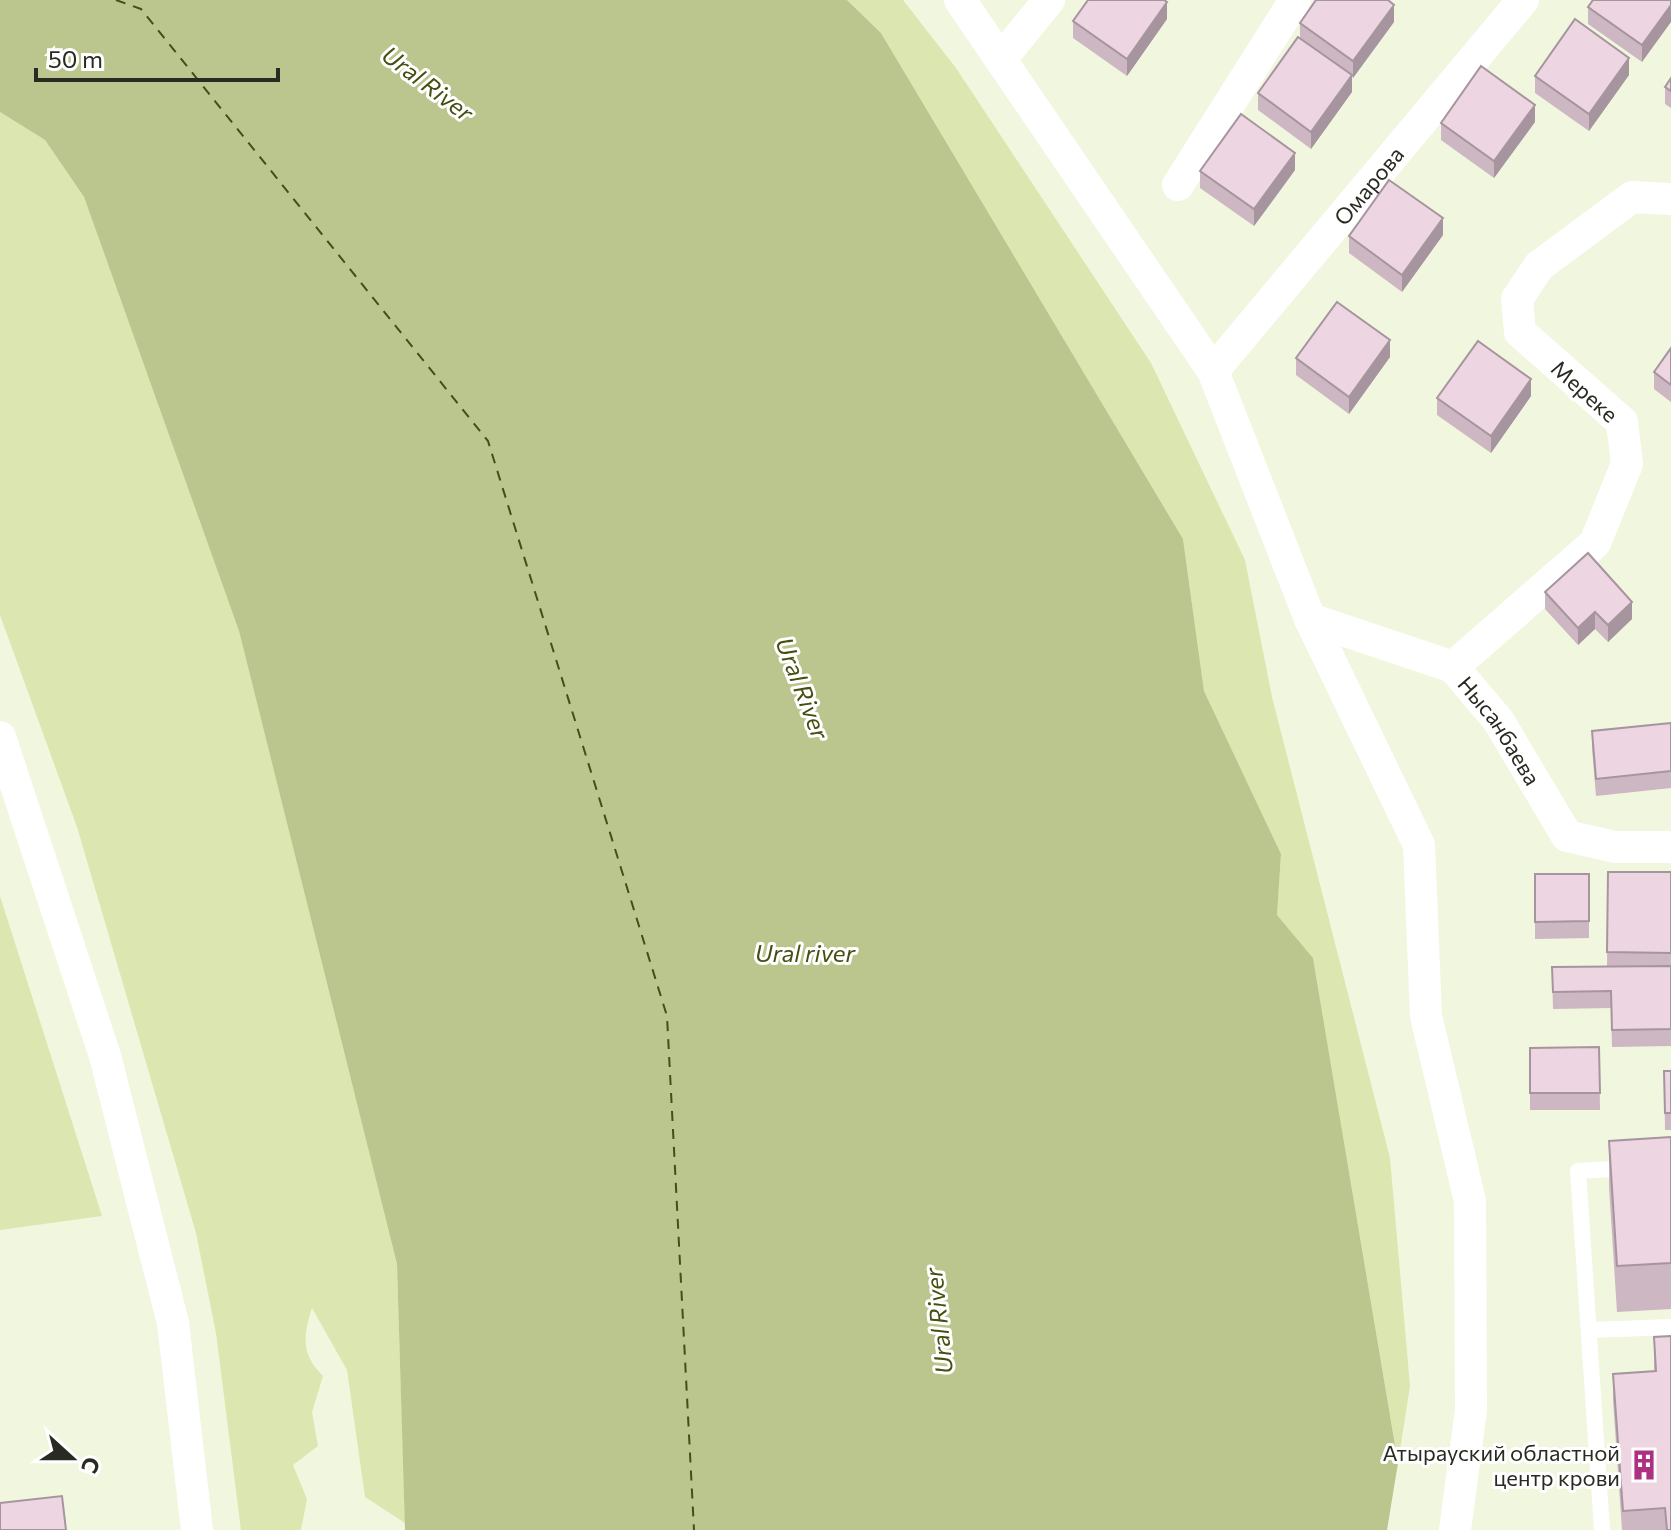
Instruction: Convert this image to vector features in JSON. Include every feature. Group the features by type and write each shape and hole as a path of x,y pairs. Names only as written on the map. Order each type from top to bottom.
{"street":[{"path":"960,0 1213,371 1310,619 1419,845 1426,1016 1470,1201 1471,1410 1455,1530"},
{"path":"1001,59 1049,0"},
{"path":"1178,185 1295,0"},
{"name":"Омарова","path":"1213,371 1523,0"},
{"name":"Мереке","path":"1453,667 1595,543 1627,464 1622,422 1520,332 1517,299 1539,266 1632,197 1671,199"},
{"name":"Нысанбаева","path":"1310,619 1453,667 1498,720 1567,836 1615,847 1671,847"},
{"path":"0,737 105,1056 173,1323 197,1530"}],"lane":[{"path":"1602,1530 1578,1171 1647,1167"},
{"path":"1590,1330 1671,1327"}],"shaded area":[{"path":"847,0 903,0 956,68 1151,363 1245,560 1272,697 1390,1158 1410,1386 1398,1463 1313,958 1277,915 1281,854 1204,691 1183,539 881,33"},
{"path":"0,112 45,140 84,197 239,631 397,1264 405,1523 365,1497 347,1370 312,1308 306,1336 307,1353 323,1376 312,1412 318,1446 293,1465 307,1499 301,1530 241,1530 216,1333 196,1233 77,827 0,615"},
{"path":"0,896 102,1216 0,1230"}],"water":[{"name":"Ural river","path":"0,0 847,0 881,33 1183,539 1204,691 1281,854 1277,915 1313,958 1398,1463 1387,1530 405,1530 397,1264 239,631 84,197 45,140 0,112"}],"building":[{"path":"1088,0 1167,2 1127,59 1073,21"},
{"path":"1316,0 1388,0 1394,5 1353,61 1300,23"},
{"path":"1593,0 1671,0 1671,5 1642,45 1588,7"},
{"path":"1575,19 1629,58 1589,114 1535,76"},
{"path":"1298,37 1352,75 1311,132 1258,93"},
{"path":"1481,66 1535,105 1494,161 1441,123"},
{"path":"1241,114 1295,153 1254,209 1200,171"},
{"path":"1389,180 1443,218 1402,275 1349,236"},
{"path":"1337,302 1390,340 1349,397 1296,358"},
{"path":"1478,341 1531,379 1491,436 1437,398"},
{"path":"1671,348 1671,385 1654,372"},
{"path":"1588,553 1632,602 1608,625 1595,612 1578,628 1545,592"},
{"path":"1671,723 1671,771 1596,779 1592,731"},
{"path":"1608,872 1671,872 1671,953 1607,952"},
{"path":"1535,874 1589,874 1589,921 1535,922"},
{"path":"1671,966 1671,1029 1612,1030 1611,991 1553,992 1552,967"},
{"path":"1599,1047 1600,1093 1530,1093 1530,1048"},
{"path":"1664,1071 1671,1071 1671,1113 1665,1113"},
{"path":"1671,1137 1671,1263 1617,1266 1609,1141"},
{"name":"Атырауский областной центр крови","path":"1671,1336 1671,1530 1667,1530 1665,1508 1623,1511 1613,1374 1656,1371 1654,1337"},
{"path":"62,1496 66,1530 0,1530 0,1503"}],"ferry route":[{"path":"116,0 141,9 488,441 667,1016 694,1530"}],"place":[{"name":"Атырауский областной центр крови","path":"1644,1465"}],"water label":[{"name":"Ural River","path":"428,83"},
{"name":"Ural River","path":"803,688"},
{"name":"Ural River","path":"938,1321"}]}
